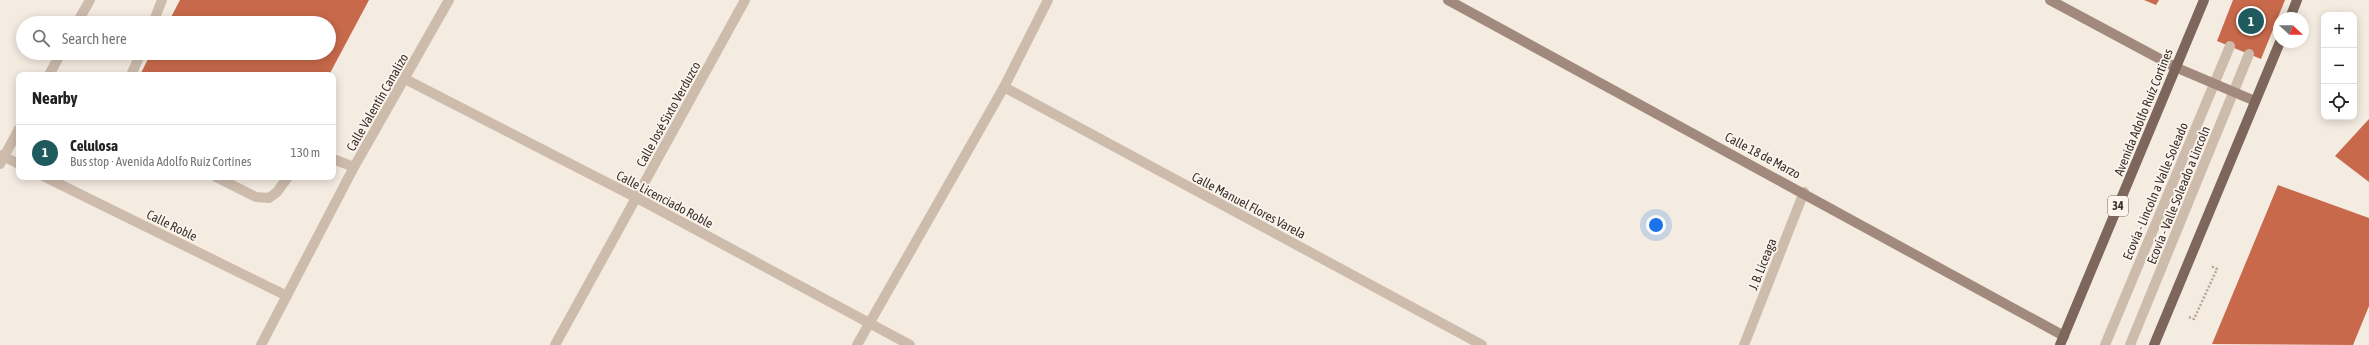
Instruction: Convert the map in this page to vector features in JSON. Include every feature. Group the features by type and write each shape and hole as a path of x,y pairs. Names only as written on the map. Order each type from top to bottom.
{"main road":[{"name":"Avenida Adolfo Ruíz Cortines","path":"2062,340 2204,0"},
{"path":"2292,12 2297,0"},
{"path":"2154,345 2277,48"}],"street":[{"path":"81,16 90,0"},
{"path":"156,16 162,0"},
{"name":"Calle Valentín Canalizo","path":"261,345 354,167 406,79 449,0"},
{"name":"Calle José Sixto Verduzco","path":"555,345 745,0"},
{"path":"857,345 1004,87 1048,0"},
{"name":"Calle 18 de Marzo","path":"1448,0 1804,192 2062,340"},
{"path":"2050,0 2175,67 2255,101"},
{"name":"Ecovía - Lincoln a Valle Soleado","path":"2105,345 2230,46"},
{"name":"Ecovía - Valle Soleado a Lincoln","path":"2130,345 2249,54"},
{"path":"51,72 57,60"},
{"path":"132,72 137,60"},
{"name":"Calle Licenciado Roble","path":"406,79 637,198 910,345"},
{"name":"Calle Manuel Flores Varela","path":"1004,87 1482,345"},
{"path":"16,134 1,159 16,163"},
{"path":"336,161 354,167"},
{"name":"Calle Roble","path":"51,180 287,296"},
{"path":"222,180 256,197 269,198 277,192 286,180"},
{"name":"J. B. Liceaga","path":"1744,345 1804,192"}],"path":[{"path":"2194,319 2217,269"}],"building":[{"path":"180,0 369,0 331,72 142,72 148,60 336,60 336,16 172,16"},
{"path":"2144,0 2159,0 2156,5"},
{"path":"2233,0 2285,0 2280,12 2273,12 2273,30 2261,59 2217,41"},
{"path":"2369,119 2369,182 2335,156"},
{"path":"2278,185 2369,218 2369,306 2353,345 2212,344"}],"place":[{"name":"Celulosa","path":"2251,21"}]}
